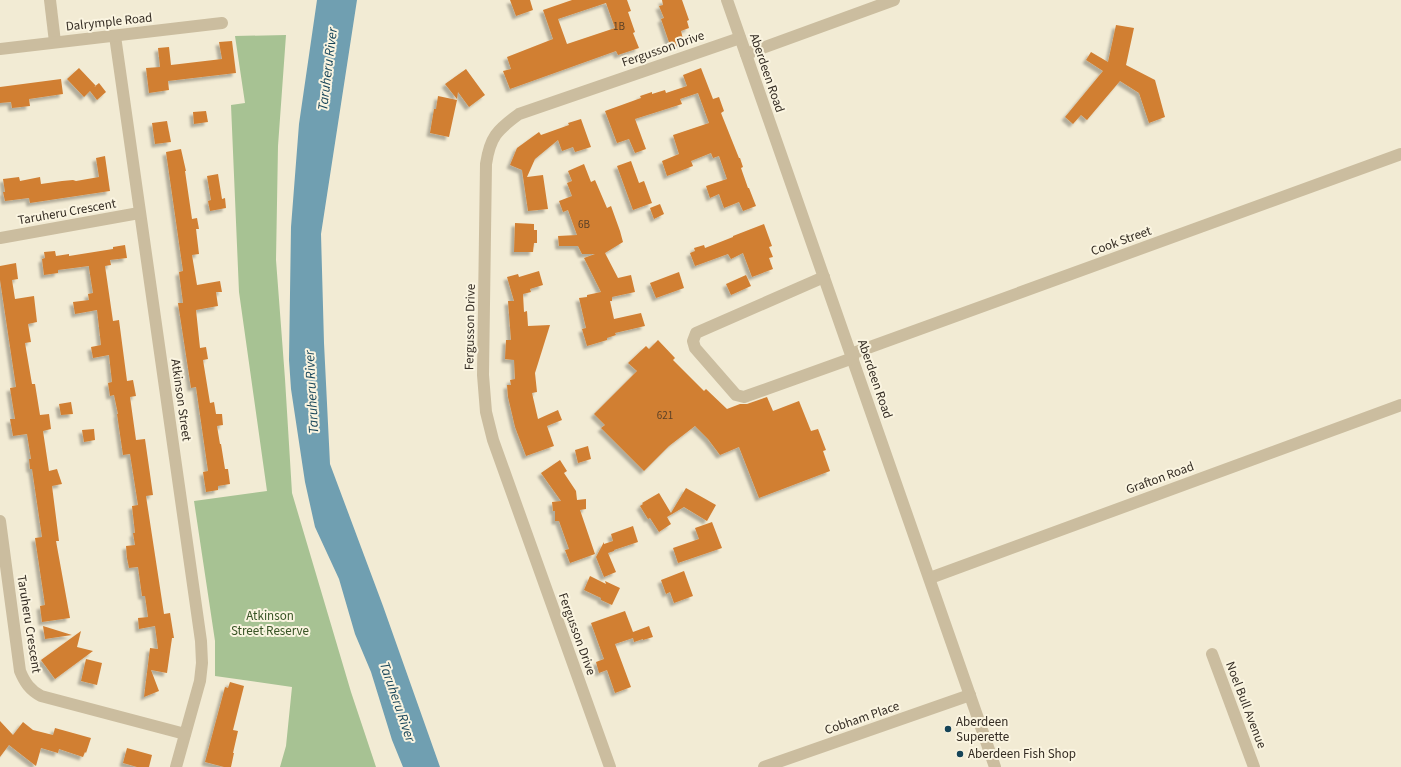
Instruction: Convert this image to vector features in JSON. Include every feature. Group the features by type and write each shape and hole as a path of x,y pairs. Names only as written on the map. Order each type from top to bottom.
{"street":[{"path":"50,0 55,42"},
{"name":"Aberdeen Road","path":"727,0 995,767"},
{"path":"746,54 894,0"},
{"name":"Dalrymple Road","path":"0,49 222,23"},
{"name":"Atkinson Street","path":"115,36 201,641 202,663 200,681 176,767"},
{"name":"Fergusson Drive","path":"610,767 493,440 486,412 483,375 486,164 488,149 493,137 504,124 519,114 740,38"},
{"name":"Cook Street","path":"824,277 696,333 693,341 695,348 736,395 744,397 1401,154"},
{"name":"Taruheru Crescent","path":"0,238 140,213"},
{"name":"Grafton Road","path":"930,578 1401,405"},
{"name":"Taruheru Crescent","path":"0,520 20,671 25,682 32,691 42,696 185,734"},
{"name":"Noel Bull Avenue","path":"1212,654 1254,767"},
{"name":"Cobham Place","path":"764,767 970,695"}],"green space":[{"name":"Atkinson Street Reserve","path":"286,35 278,146 276,260 292,493 351,692 376,767 280,767 286,746 292,687 215,676 215,641 194,501 267,491 239,292 231,105 245,103 235,36"}],"water":[{"name":"Taruheru River","path":"317,0 357,0 321,234 324,343 330,464 383,606 440,767 403,767 392,740 371,672 355,634 339,579 315,527 305,482 291,389 289,360 291,227 299,124"}],"building":[{"path":"510,0 530,0 533,10 516,16"},
{"path":"572,0 627,0 631,11 628,12 635,32 633,33 639,48 618,55 616,51 510,89 503,71 511,69 507,57 553,39 543,10","holes":["606,3 615,28 567,44 558,19"]},
{"path":"662,0 682,0 689,20 687,21 689,28 681,31 684,43 671,48 661,19 664,18 659,6 663,5"},
{"path":"1116,25 1134,28 1126,65 1155,80 1165,117 1149,123 1139,93 1120,81 1087,120 1081,115 1073,124 1065,117 1103,71 1086,60 1091,52 1108,62"},
{"path":"232,41 236,73 168,81 169,90 149,93 146,68 160,67 158,48 169,47 171,65 222,59 219,42"},
{"path":"79,68 96,86 99,83 106,92 97,100 90,91 84,97 67,79"},
{"path":"701,68 713,99 719,97 724,111 721,113 740,158 743,167 741,168 756,206 743,211 739,202 724,208 719,194 710,198 706,186 727,179 719,156 713,158 711,153 691,161 693,166 667,176 662,161 679,154 673,135 709,123 698,93 680,99 682,104 635,119 646,149 635,153 629,139 617,143 605,111 641,98 640,96 652,92 652,94 665,90 666,93 687,86 683,75"},
{"path":"466,69 485,95 469,107 458,92 457,99 445,84"},
{"path":"61,79 63,94 29,99 30,106 12,108 11,102 0,103 0,87"},
{"path":"438,96 457,100 449,137 430,133"},
{"path":"206,111 208,122 194,124 193,112"},
{"path":"581,119 591,147 575,152 573,147 562,151 558,140 535,159 527,177 543,175 548,209 528,211 522,170 510,165 517,148 539,132 541,135"},
{"path":"167,121 171,142 155,144 152,123"},
{"path":"181,149 186,171 192,219 197,218 199,229 196,229 199,254 192,255 197,285 220,281 222,292 216,292 218,306 196,310 200,348 206,347 208,359 203,360 210,403 214,402 216,414 222,414 223,425 217,426 225,469 228,469 230,484 218,486 218,490 206,492 203,472 208,471 196,387 191,388 178,303 183,303 179,272 183,271 166,152"},
{"path":"105,156 110,191 30,203 29,198 5,201 3,179 19,177 20,181 40,177 41,184 73,180 76,181 99,177 96,158"},
{"path":"631,161 639,183 644,181 652,203 633,210 617,166"},
{"path":"584,164 591,182 595,180 607,208 611,206 623,242 605,253 618,278 631,275 635,292 612,297 612,301 610,301 614,319 641,313 645,326 615,333 616,335 607,338 607,340 587,346 582,329 586,328 579,298 601,292 584,258 595,254 582,254 578,246 559,246 558,236 577,235 568,210 563,212 559,201 572,196 567,183 572,181 568,171"},
{"path":"218,174 222,199 225,198 226,208 210,211 208,201 211,200 207,176"},
{"path":"660,204 664,214 654,219 650,208"},
{"path":"515,223 534,224 534,230 537,230 537,243 534,243 533,252 514,252"},
{"path":"764,224 772,246 769,247 773,257 769,258 773,269 752,277 743,253 731,259 728,254 695,266 690,253 695,251 694,248 704,245 705,248"},
{"path":"125,245 127,258 110,260 111,265 105,266 113,321 119,320 127,381 133,380 136,396 130,397 136,440 145,439 153,495 146,496 164,614 170,613 174,638 172,638 167,673 151,670 159,691 144,697 150,648 158,649 155,626 139,629 138,618 148,617 145,596 142,596 138,567 129,568 127,558 126,546 135,545 132,506 138,505 130,454 123,455 114,395 110,396 108,383 112,382 109,355 93,358 91,347 101,345 97,310 75,314 73,302 89,300 88,294 93,293 89,266 58,270 58,273 44,275 42,259 45,258 44,252 55,251 56,256 69,254 69,256 113,249 113,247"},
{"path":"16,263 18,279 12,280 15,299 34,296 37,322 28,324 31,342 25,343 32,384 35,384 40,415 49,414 51,429 43,431 49,471 57,469 62,484 52,486 59,541 56,541 70,618 42,622 40,606 45,605 35,538 42,537 32,469 30,469 29,459 31,459 27,434 13,436 10,419 15,419 10,388 16,387 0,280 0,266"},
{"path":"539,271 543,285 530,289 531,292 523,294 524,312 527,311 528,326 550,325 535,373 537,392 532,393 538,419 558,410 562,420 547,426 554,446 526,456 515,427 508,397 507,385 511,385 510,380 515,379 514,360 505,359 506,340 511,340 508,301 514,301 507,277 518,274 519,277"},
{"path":"679,272 684,288 656,298 650,283"},
{"path":"746,275 751,286 731,295 726,284"},
{"path":"658,340 675,358 673,360 704,391 706,389 727,409 767,397 773,411 799,401 811,431 818,429 826,450 823,451 830,471 759,498 739,447 720,455 708,439 695,426 669,446 644,471 601,428 605,425 594,414 637,371 628,363 646,346 649,349"},
{"path":"71,402 73,414 61,415 59,404"},
{"path":"94,429 95,440 84,442 82,430"},
{"path":"588,446 591,459 578,463 575,450"},
{"path":"560,460 567,471 564,473 576,491 577,500 586,499 586,509 580,510 595,554 570,563 565,550 569,549 559,521 555,521 555,511 553,511 552,502 561,501 541,473"},
{"path":"686,488 716,505 707,521 684,507 667,517 671,524 659,532 650,518 648,519 640,506 643,504 642,503 659,493 671,513"},
{"path":"712,522 722,548 678,563 673,548 699,539 695,528"},
{"path":"633,526 638,542 608,553 616,572 604,577 596,557 604,542 604,544 613,541 611,534"},
{"path":"684,571 693,596 674,603 670,592 666,594 661,580"},
{"path":"590,576 606,584 605,581 620,588 612,605 584,590"},
{"path":"625,611 633,632 649,626 653,637 634,642 633,638 615,644 631,687 615,693 607,670 599,673 596,662 604,659 591,623"},
{"path":"43,626 72,635 45,639"},
{"path":"81,631 77,647 93,651 55,679 41,660"},
{"path":"86,659 102,663 97,685 81,681"},
{"path":"230,682 244,686 233,730 238,731 231,767 224,767 205,762 225,687 228,688"},
{"path":"0,721 13,735 23,722 33,730 53,735 55,728 91,738 86,753 85,752 83,757 59,749 58,753 41,748 36,766 9,745 0,757"},
{"path":"127,748 152,755 149,767 137,767 123,763"}],"place":[{"name":"Aberdeen Superette","path":"948,729"},
{"name":"Aberdeen Fish Shop","path":"960,754"}]}
